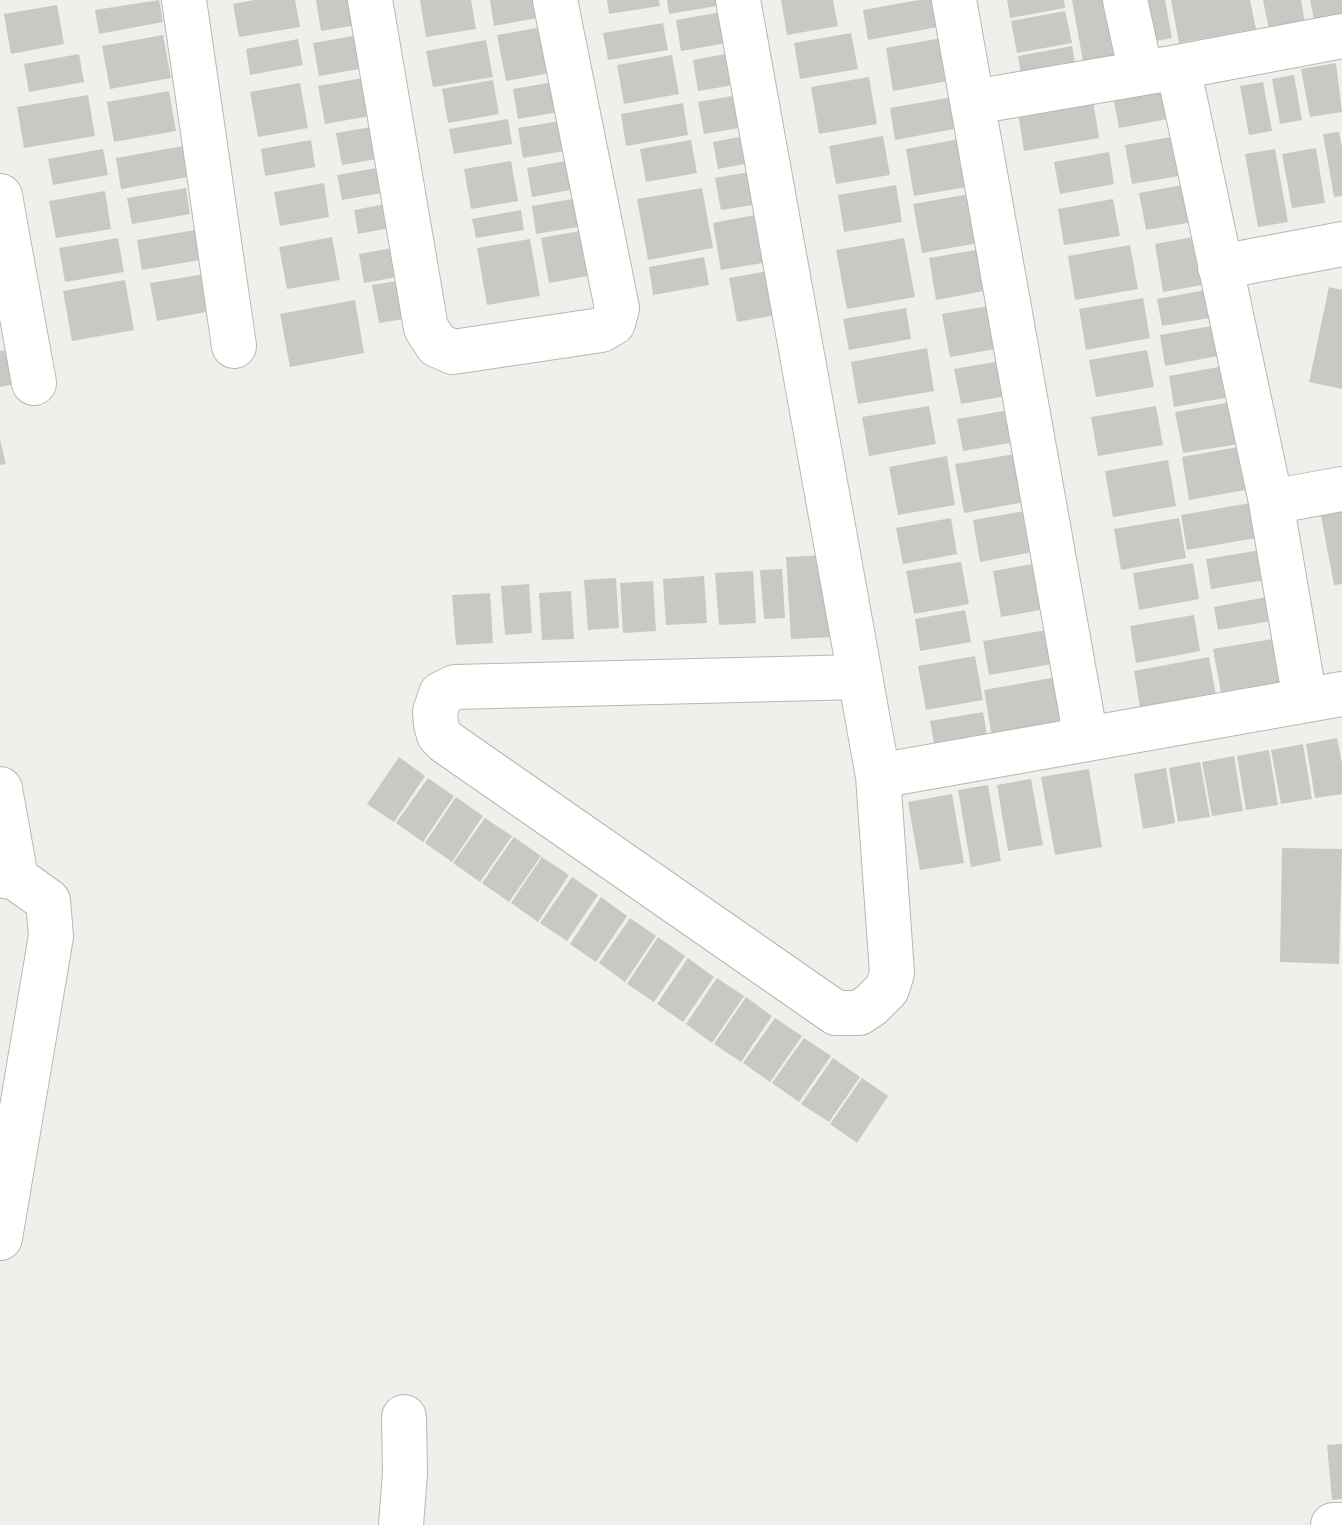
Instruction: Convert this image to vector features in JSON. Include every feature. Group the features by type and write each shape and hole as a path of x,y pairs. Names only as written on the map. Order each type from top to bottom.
{"street":[{"path":"184,0 234,346"},
{"path":"370,0 426,328 437,345 453,352 601,330 613,323 617,308 555,0"},
{"path":"738,0 878,776 892,973 887,989 859,1013 836,1013 439,735 435,712 441,694 455,687 859,677"},
{"path":"954,0 1086,739"},
{"path":"878,776 1324,697 1271,502 1220,267 1160,70 1125,0"},
{"path":"974,102 1342,36"},
{"path":"0,196 34,383"},
{"path":"1220,267 1342,244"},
{"path":"1271,502 1342,489"},
{"path":"0,789 8,877 48,901 51,936 0,1238"},
{"path":"401,1525 405,1473 404,1417"},
{"path":"1333,1525 1342,1525"}],"building":[{"path":"159,0 163,22 99,34 95,10"},
{"path":"254,0 295,0 300,27 239,37 233,4"},
{"path":"316,0 364,0 368,23 321,31"},
{"path":"420,0 471,0 476,29 426,37"},
{"path":"490,0 549,0 552,15 494,26"},
{"path":"607,0 659,0 660,6 609,14"},
{"path":"667,0 733,0 734,3 669,14"},
{"path":"781,0 833,0 838,26 787,35"},
{"path":"933,0 938,27 868,40 863,10"},
{"path":"1007,0 1064,0 1065,8 1010,18"},
{"path":"1072,0 1120,0 1129,53 1083,61"},
{"path":"1129,0 1165,0 1172,38 1137,45"},
{"path":"1171,0 1250,0 1256,29 1179,43"},
{"path":"1263,0 1301,0 1305,23 1269,30"},
{"path":"1310,0 1342,0 1342,15 1314,20"},
{"path":"57,5 64,44 11,54 4,14"},
{"path":"733,10 739,41 681,51 676,20"},
{"path":"1065,11 1072,43 1017,53 1011,21"},
{"path":"663,23 668,50 608,60 603,33"},
{"path":"543,27 551,73 506,81 497,35"},
{"path":"851,33 858,69 800,79 794,43"},
{"path":"365,34 371,67 319,76 313,43"},
{"path":"163,35 171,78 110,89 102,46"},
{"path":"952,36 959,79 893,91 886,48"},
{"path":"298,39 303,65 250,75 246,49"},
{"path":"486,40 493,77 433,87 426,51"},
{"path":"1072,46 1078,78 1023,88 1018,56"},
{"path":"747,50 752,82 698,91 693,60"},
{"path":"79,54 84,82 29,92 24,64"},
{"path":"672,55 679,94 624,104 617,65"},
{"path":"1336,63 1342,112 1310,117 1301,69"},
{"path":"1294,75 1302,120 1280,124 1272,79"},
{"path":"374,76 381,114 325,124 318,86"},
{"path":"1167,76 1174,118 1119,128 1111,85"},
{"path":"869,77 877,124 819,134 811,87"},
{"path":"493,80 499,114 448,123 442,89"},
{"path":"559,81 564,111 518,119 513,89"},
{"path":"1263,82 1272,131 1249,135 1240,86"},
{"path":"300,83 308,128 258,137 250,92"},
{"path":"169,91 176,131 114,142 107,102"},
{"path":"744,94 750,126 704,134 698,102"},
{"path":"88,95 95,136 24,148 17,107"},
{"path":"953,97 959,128 895,140 890,108"},
{"path":"1093,100 1099,138 1024,151 1018,113"},
{"path":"683,103 688,135 626,146 621,114"},
{"path":"508,119 512,144 454,154 449,129"},
{"path":"566,120 571,150 523,158 518,128"},
{"path":"383,125 388,157 342,165 336,133"},
{"path":"1339,132 1342,196 1334,197 1323,134"},
{"path":"760,133 765,160 718,169 713,142"},
{"path":"1183,135 1190,174 1132,184 1125,145"},
{"path":"883,136 890,175 836,184 829,146"},
{"path":"970,137 979,185 914,196 906,149"},
{"path":"311,140 315,167 265,176 261,149"},
{"path":"691,140 697,173 646,182 640,149"},
{"path":"183,146 188,177 121,189 116,158"},
{"path":"1316,148 1325,203 1292,208 1282,154"},
{"path":"103,149 108,175 53,185 48,159"},
{"path":"1275,149 1288,222 1258,227 1245,154"},
{"path":"1109,152 1114,184 1060,194 1054,162"},
{"path":"576,159 581,188 532,197 527,168"},
{"path":"511,161 518,201 471,209 464,169"},
{"path":"388,166 393,191 342,200 337,175"},
{"path":"766,169 772,202 721,210 715,178"},
{"path":"1199,182 1205,220 1146,230 1139,193"},
{"path":"324,183 329,217 280,226 274,192"},
{"path":"896,185 902,222 844,232 838,195"},
{"path":"186,188 190,214 132,224 127,198"},
{"path":"702,188 713,248 648,260 637,199"},
{"path":"105,191 111,229 56,238 49,201"},
{"path":"981,192 990,241 922,253 913,204"},
{"path":"578,198 583,226 536,234 532,206"},
{"path":"1113,199 1120,236 1064,245 1058,209"},
{"path":"401,201 405,225 358,234 354,210"},
{"path":"521,210 524,230 476,238 472,219"},
{"path":"771,212 780,260 721,270 713,223"},
{"path":"591,229 599,274 549,283 541,238"},
{"path":"195,230 200,260 142,270 137,240"},
{"path":"1210,234 1219,282 1163,292 1155,244"},
{"path":"332,237 340,280 287,289 279,247"},
{"path":"118,238 124,272 65,282 59,248"},
{"path":"904,238 915,297 847,309 836,250"},
{"path":"530,239 540,296 487,305 477,248"},
{"path":"1130,245 1138,289 1075,300 1068,256"},
{"path":"403,246 408,275 364,283 359,254"},
{"path":"993,247 1000,288 936,300 929,258"},
{"path":"704,257 709,285 653,295 649,267"},
{"path":"785,268 793,312 737,322 729,278"},
{"path":"211,273 217,310 157,321 150,283"},
{"path":"415,278 422,316 379,323 372,285"},
{"path":"125,280 134,330 72,341 63,291"},
{"path":"1222,287 1227,315 1162,326 1157,299"},
{"path":"1329,287 1342,290 1342,389 1309,382"},
{"path":"1143,298 1150,338 1086,350 1079,309"},
{"path":"355,300 364,353 290,367 280,314"},
{"path":"1006,303 1013,346 950,357 942,314"},
{"path":"906,308 911,339 849,350 843,319"},
{"path":"1223,324 1228,354 1165,366 1160,335"},
{"path":"927,348 934,391 858,404 851,362"},
{"path":"14,349 20,383 0,387 0,351"},
{"path":"1147,350 1154,387 1096,397 1089,360"},
{"path":"1018,358 1024,393 961,404 954,369"},
{"path":"1235,364 1241,395 1174,407 1169,376"},
{"path":"1237,401 1245,443 1183,453 1175,412"},
{"path":"929,406 936,444 869,456 862,417"},
{"path":"1156,406 1163,445 1098,456 1091,417"},
{"path":"1015,409 1021,441 963,451 957,419"},
{"path":"0,440 6,464 0,465"},
{"path":"1244,446 1251,489 1189,500 1182,457"},
{"path":"1027,452 1035,500 964,513 955,464"},
{"path":"947,456 955,505 898,515 889,467"},
{"path":"1168,460 1176,506 1113,517 1105,471"},
{"path":"1256,502 1262,537 1187,550 1181,515"},
{"path":"1342,507 1342,584 1334,585 1320,511"},
{"path":"1041,508 1049,549 980,562 973,520"},
{"path":"951,518 957,554 903,564 896,528"},
{"path":"1179,518 1186,558 1121,570 1114,529"},
{"path":"1267,549 1272,579 1211,589 1206,559"},
{"path":"829,555 834,637 791,639 786,557"},
{"path":"1049,561 1057,607 1001,617 993,571"},
{"path":"961,562 969,604 914,614 906,571"},
{"path":"1193,563 1199,599 1139,610 1133,573"},
{"path":"782,569 785,618 764,619 760,570"},
{"path":"753,571 756,623 719,625 715,573"},
{"path":"704,576 707,623 666,625 663,579"},
{"path":"616,578 619,628 588,630 584,580"},
{"path":"653,581 656,631 623,633 620,583"},
{"path":"529,584 532,633 505,635 501,586"},
{"path":"571,591 574,639 542,640 539,593"},
{"path":"490,593 493,643 456,645 452,595"},
{"path":"1267,597 1271,621 1218,630 1214,607"},
{"path":"965,610 971,642 920,651 915,619"},
{"path":"1194,615 1200,651 1136,663 1130,626"},
{"path":"1064,627 1070,661 989,675 983,641"},
{"path":"1284,637 1293,685 1222,698 1213,649"},
{"path":"975,656 983,700 926,710 918,666"},
{"path":"1209,657 1219,712 1143,725 1134,671"},
{"path":"1068,675 1078,734 994,749 984,690"},
{"path":"983,712 990,752 937,762 930,721"},
{"path":"1337,738 1342,764 1342,794 1315,798 1306,744"},
{"path":"1303,744 1312,799 1281,804 1271,750"},
{"path":"1269,750 1278,805 1246,810 1237,756"},
{"path":"1234,756 1243,811 1212,816 1202,762"},
{"path":"399,757 425,776 394,822 367,804"},
{"path":"1200,762 1210,817 1178,822 1169,768"},
{"path":"1166,768 1175,823 1143,829 1134,774"},
{"path":"1089,769 1102,847 1055,855 1041,777"},
{"path":"428,778 454,796 423,842 396,823"},
{"path":"1031,779 1043,845 1008,851 997,785"},
{"path":"988,785 1001,861 971,867 958,790"},
{"path":"952,794 964,863 920,870 908,802"},
{"path":"456,797 483,816 452,862 425,843"},
{"path":"485,818 512,836 480,882 453,863"},
{"path":"514,837 541,856 509,902 482,883"},
{"path":"1282,848 1342,849 1339,964 1280,962"},
{"path":"542,857 569,875 538,922 511,903"},
{"path":"572,877 598,895 567,941 540,923"},
{"path":"601,897 627,916 596,962 570,944"},
{"path":"630,918 656,936 625,982 599,963"},
{"path":"658,937 685,956 654,1002 627,984"},
{"path":"688,958 714,977 683,1022 657,1004"},
{"path":"717,978 744,996 712,1043 686,1024"},
{"path":"746,997 772,1016 741,1062 714,1044"},
{"path":"775,1018 802,1036 770,1082 743,1063"},
{"path":"804,1038 831,1056 799,1102 772,1083"},
{"path":"833,1058 860,1077 829,1122 801,1104"},
{"path":"862,1078 888,1096 857,1143 830,1124"},
{"path":"1342,1444 1342,1499 1332,1500 1327,1445"}]}
